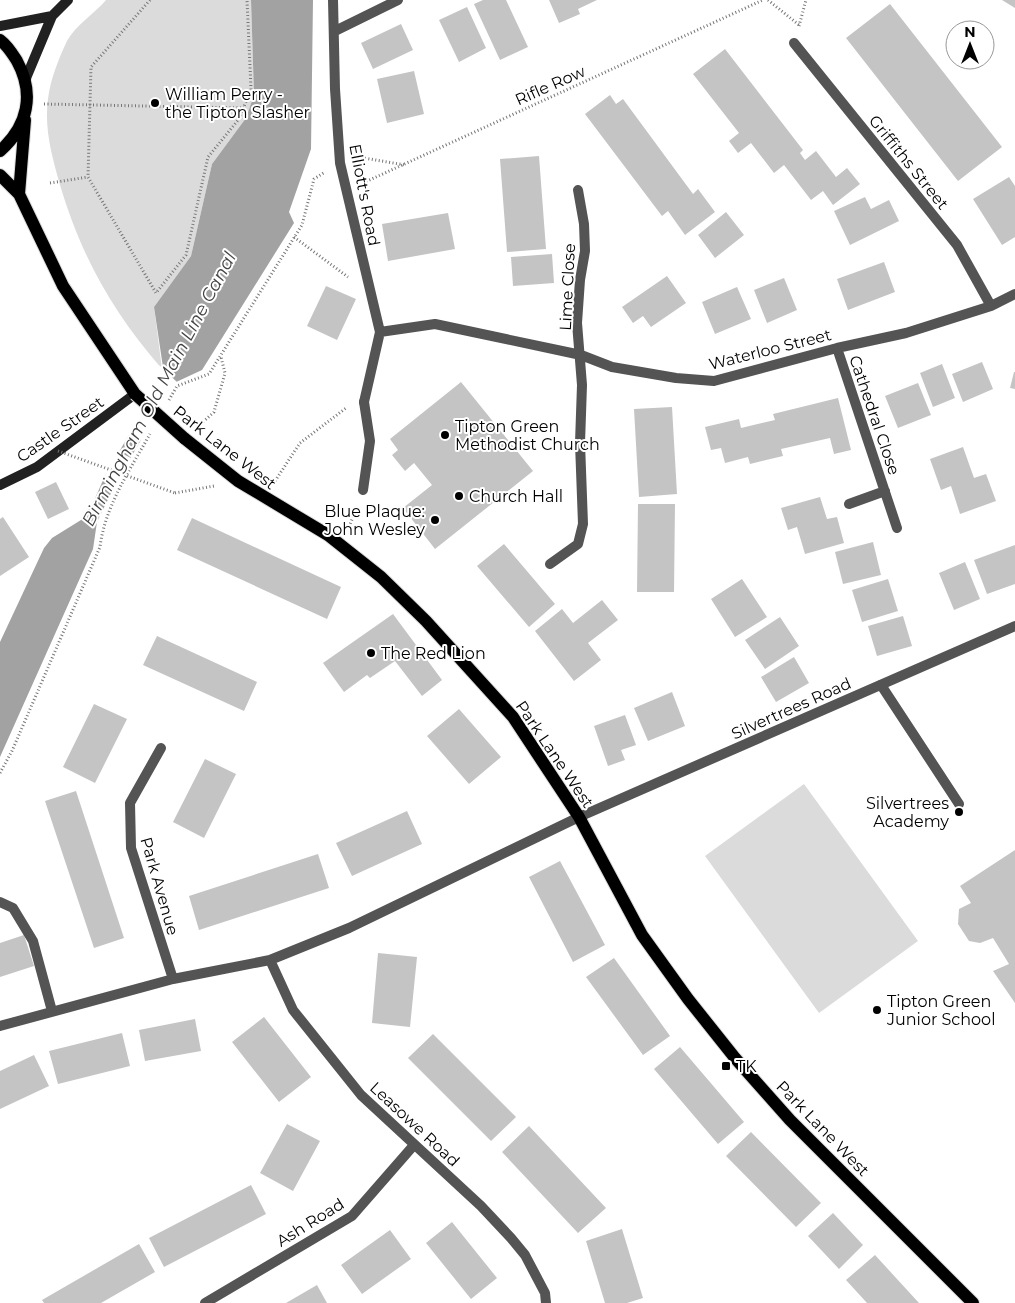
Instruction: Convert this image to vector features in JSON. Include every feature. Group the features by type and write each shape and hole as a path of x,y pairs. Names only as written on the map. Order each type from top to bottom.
{"main road":[{"path":"0,40 10,49 26,78"},
{"name":"Park Lane West","path":"19,194 27,92 26,78"},
{"path":"0,151 11,141 25,113"},
{"name":"Park Lane West","path":"0,175 19,194 63,286 135,394 184,438 238,481 342,546 381,577 426,621 513,717 579,817 642,935 688,999 735,1058 790,1120 973,1303"}],"street":[{"path":"26,78 52,16 68,0"},
{"name":"Elliott's Road","path":"333,0 335,89 340,163 380,332"},
{"path":"334,31 398,0"},
{"path":"0,26 52,16"},
{"name":"Griffiths Street","path":"794,43 957,245 991,306"},
{"name":"Lime Close","path":"550,564 578,544 583,524 580,443 581,355 577,323 585,251 584,224 578,190"},
{"name":"Waterloo Street","path":"380,332 435,324 581,355 612,367 676,378 714,382 837,348 906,333 991,306 1015,294"},
{"path":"363,490 370,441 364,402 380,332"},
{"name":"Cathedral Close","path":"837,348 897,528"},
{"name":"Castle Street","path":"0,484 37,466 135,394"},
{"name":"Cathedral Close","path":"849,504 885,490"},
{"name":"Silvertrees Road","path":"579,817 1015,626"},
{"path":"881,685 959,804"},
{"name":"Park Avenue","path":"161,748 130,803 130,848 173,979"},
{"path":"0,1026 173,979 270,960 349,928 579,817"},
{"path":"0,902 14,908 33,941 52,1011"},
{"name":"Leasowe Road","path":"270,960 293,1010 361,1095 481,1206 512,1238 525,1255 545,1294 546,1303"},
{"name":"Ash Road","path":"205,1303 352,1216 414,1145"}],"path":[{"path":"150,0 91,67 88,177 156,292 186,255 208,157 238,119 251,89 247,0"},
{"name":"Rifle Row","path":"346,190 763,0"},
{"path":"768,0 799,26"},
{"path":"794,43 806,0"},
{"path":"42,104 244,108"},
{"path":"168,403 177,386 209,374 302,225 314,179 340,163 364,158 404,165"},
{"path":"50,183 88,177"},
{"path":"294,237 371,295"},
{"path":"203,422 214,412 225,373 220,357"},
{"path":"263,498 300,443 351,405 364,402"},
{"path":"0,773 12,751 100,547 103,528 120,488 153,428"},
{"path":"58,451 175,493 238,481"},
{"path":"342,546 363,490"}],"shaded area":[{"path":"106,0 251,0 254,95 246,118 212,164 191,256 154,307 162,369 128,326 100,283 78,236 69,211 54,164 50,142 47,121 48,99 58,62 71,35"},
{"path":"804,784 918,941 819,1013 705,856"}],"water":[{"name":"Birmingham Old Main Line Canal","path":"251,0 313,0 311,149 289,212 294,223 202,370 174,383 116,483 97,522 93,549 0,757 0,642 44,548 52,538 81,520 93,503 104,478 164,374 154,307 191,256 212,164 246,118 254,95"}],"pier":[{"path":"159,365 178,383 143,441 126,434 161,374"},
{"path":"117,451 133,459 119,482 104,478"}],"building":[{"path":"483,0 506,0 528,47 500,60 474,4"},
{"path":"549,0 597,0 578,9 580,14 559,23"},
{"path":"1002,0 1015,0 1015,8"},
{"path":"890,4 1002,147 958,181 846,38"},
{"path":"467,7 486,48 459,62 439,20"},
{"path":"401,24 413,50 373,69 361,43"},
{"path":"725,49 803,150 800,153 805,160 816,151 836,177 847,168 860,184 833,205 823,191 811,200 784,165 774,173 751,143 738,153 729,141 739,133 693,74"},
{"path":"414,71 424,114 387,123 377,79"},
{"path":"610,95 616,104 623,99 693,194 698,189 715,212 685,235 668,211 662,216 585,114"},
{"path":"539,156 546,249 507,252 500,159"},
{"path":"1009,177 1015,186 1015,237 1002,245 973,199"},
{"path":"865,197 871,209 889,200 899,221 850,245 834,211"},
{"path":"726,212 744,235 715,258 698,235"},
{"path":"448,213 455,249 388,261 382,224"},
{"path":"552,254 554,283 513,286 511,257"},
{"path":"884,262 895,292 848,310 837,279"},
{"path":"667,276 686,303 651,327 643,316 633,323 622,307"},
{"path":"784,278 797,310 767,323 754,290"},
{"path":"326,286 356,299 337,340 307,326"},
{"path":"737,287 751,319 715,334 702,302"},
{"path":"982,362 993,389 963,402 952,374"},
{"path":"942,364 955,398 933,407 920,373"},
{"path":"1015,372 1015,389 1010,388"},
{"path":"461,382 533,471 435,549 403,508 432,485 414,463 405,471 392,455 398,450 390,439"},
{"path":"918,383 931,415 898,428 885,396"},
{"path":"838,398 851,450 834,454 830,438 781,449 783,456 750,464 748,457 725,463 721,448 711,450 705,427 739,419 741,428 775,420 773,414"},
{"path":"672,407 677,494 639,497 634,409"},
{"path":"963,447 974,478 986,474 996,501 960,514 951,486 941,490 930,459"},
{"path":"56,482 69,509 48,519 35,492"},
{"path":"820,497 827,519 837,517 844,543 805,554 797,527 788,530 781,508"},
{"path":"638,504 675,504 674,592 637,592"},
{"path":"3,517 29,557 0,576 0,519"},
{"path":"192,518 341,587 327,619 177,550"},
{"path":"873,542 881,575 843,584 835,552"},
{"path":"504,544 555,604 529,627 477,566"},
{"path":"1015,545 1015,584 987,594 974,560"},
{"path":"965,562 980,599 954,610 939,573"},
{"path":"742,579 767,617 735,637 711,599"},
{"path":"888,579 898,611 862,622 852,590"},
{"path":"602,600 618,620 588,643 601,660 574,681 535,631 562,609 573,623"},
{"name":"The Red Lion","path":"393,614 442,680 422,696 395,661 370,678 367,675 344,692 323,663"},
{"path":"903,616 912,646 877,656 868,626"},
{"path":"780,617 799,646 765,669 745,640"},
{"path":"157,636 257,682 244,711 143,665"},
{"path":"794,657 809,683 776,702 761,677"},
{"path":"672,692 685,726 648,741 634,708"},
{"path":"94,704 127,719 95,783 63,767"},
{"path":"459,709 501,757 469,784 427,736"},
{"path":"625,715 636,745 621,750 625,760 608,766 594,726"},
{"path":"205,759 236,774 204,838 173,822"},
{"path":"76,791 124,938 94,948 45,801"},
{"path":"407,811 422,844 352,876 336,843"},
{"path":"1015,850 1015,1003 993,971 1009,964 993,938 980,943 969,941 958,924 959,909 971,903 960,886"},
{"path":"318,854 329,888 199,930 189,896"},
{"path":"560,861 605,945 573,962 529,877"},
{"path":"24,935 34,966 0,977 0,943"},
{"path":"378,953 417,957 410,1027 372,1023"},
{"path":"614,958 670,1036 643,1055 586,977"},
{"path":"264,1017 311,1077 279,1102 232,1042"},
{"path":"195,1019 201,1051 145,1061 139,1030"},
{"path":"122,1033 130,1066 58,1084 49,1051"},
{"path":"433,1034 516,1117 491,1141 408,1058"},
{"path":"680,1047 744,1122 718,1144 654,1069"},
{"path":"34,1055 49,1086 0,1109 0,1071"},
{"path":"287,1124 320,1141 293,1191 260,1173"},
{"path":"529,1126 606,1208 578,1233 502,1152"},
{"path":"751,1132 821,1203 796,1227 726,1156"},
{"path":"251,1185 266,1214 164,1267 149,1238"},
{"path":"833,1213 863,1245 839,1269 808,1236"},
{"path":"452,1222 497,1278 471,1299 426,1243"},
{"path":"622,1229 643,1298 627,1303 605,1303 586,1241"},
{"path":"390,1230 411,1259 362,1294 341,1265"},
{"path":"139,1244 155,1272 101,1303 44,1303 42,1300"},
{"path":"875,1255 919,1303 867,1303 846,1280"},
{"path":"317,1285 327,1303 286,1303"}],"place":[{"name":"William Perry - the Tipton Slasher","path":"155,103"},
{"name":"Tipton Green Methodist Church","path":"445,435"},
{"name":"Church Hall","path":"459,496"},
{"name":"Blue Plaque: John Wesley","path":"435,520"},
{"name":"The Red Lion","path":"371,653"},
{"name":"Silvertrees Academy","path":"959,812"},
{"name":"Tipton Green Junior School","path":"877,1010"},
{"name":"TK","path":"726,1066"}]}
